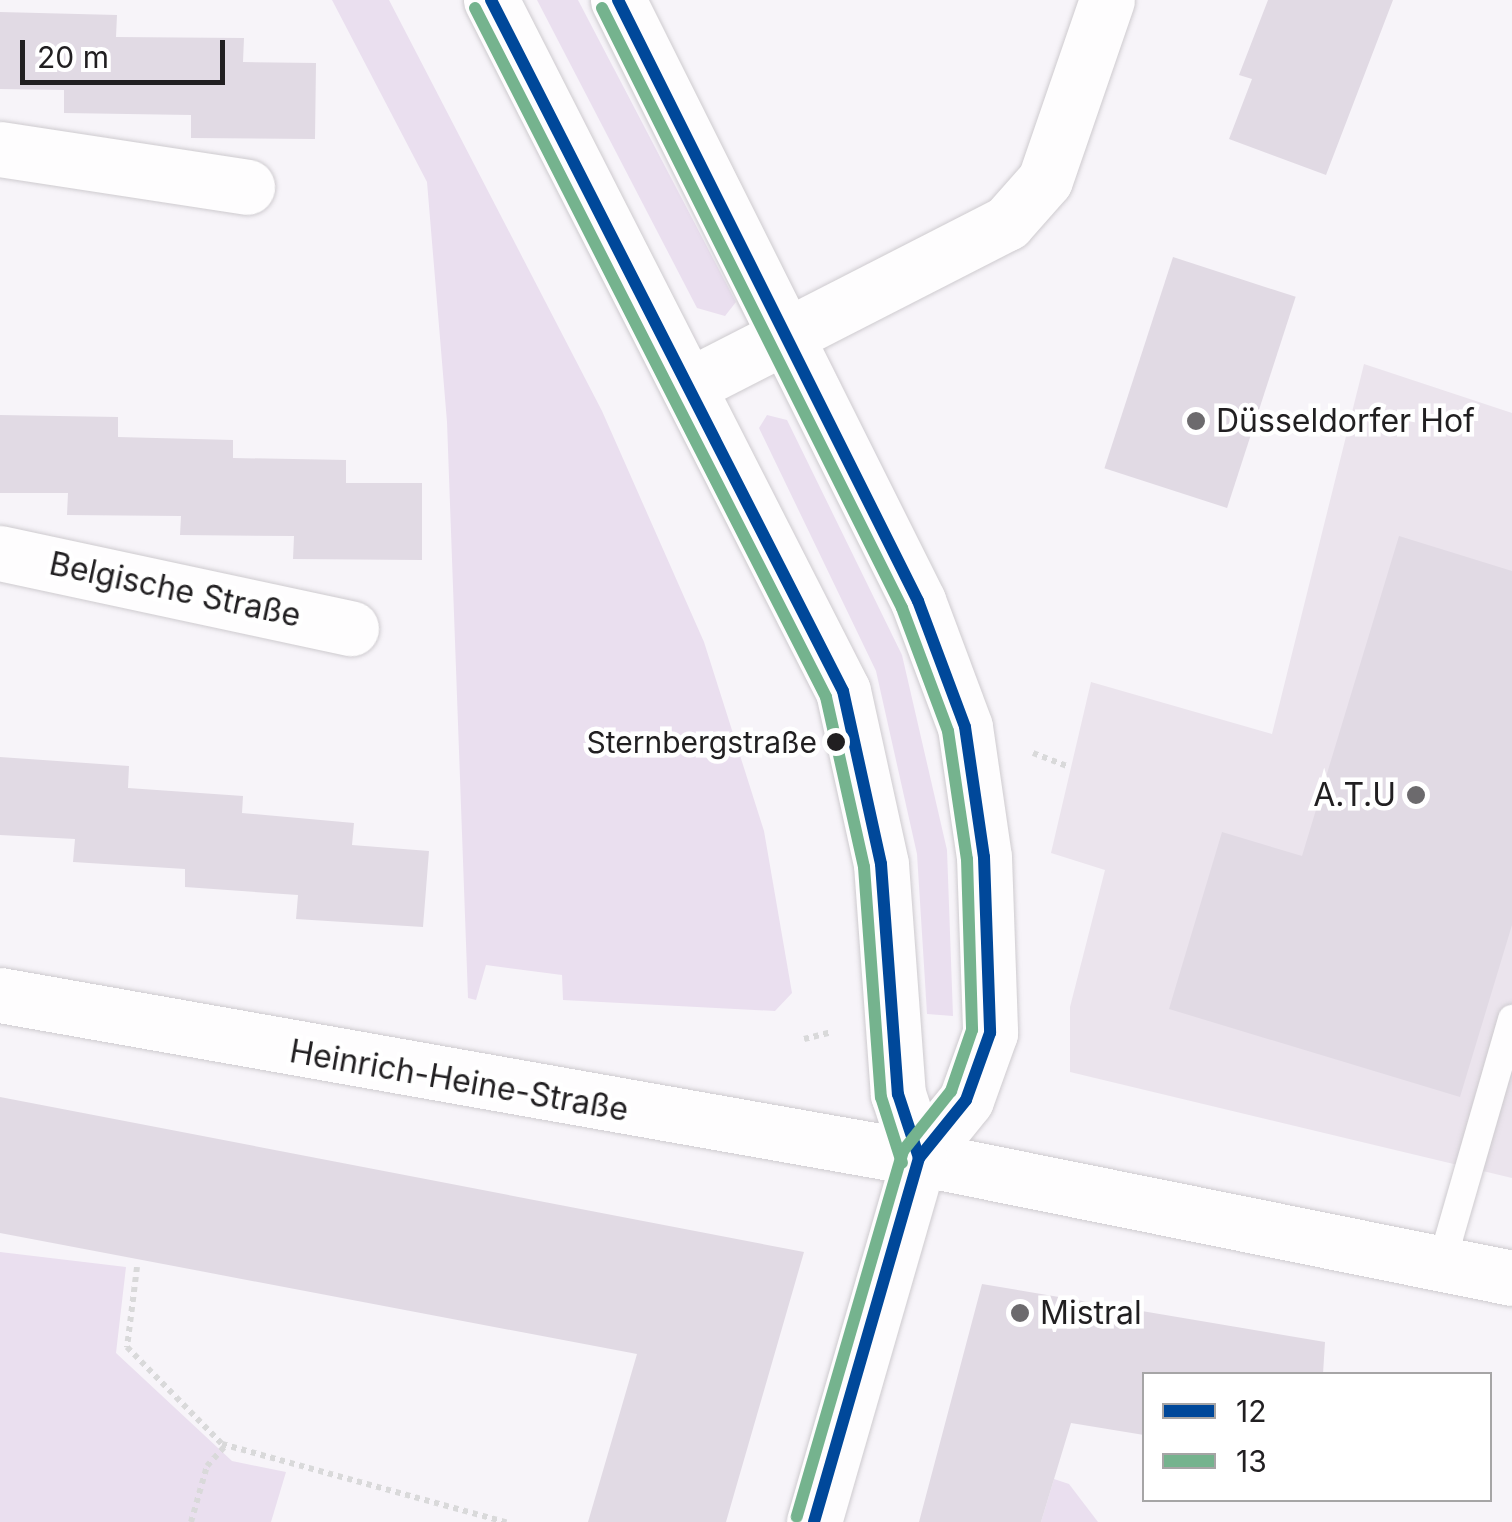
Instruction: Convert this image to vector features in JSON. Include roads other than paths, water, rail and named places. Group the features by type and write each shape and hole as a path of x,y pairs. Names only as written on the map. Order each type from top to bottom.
{"main road":[{"path":"491,0 692,384 843,691 881,864 898,1094 919,1158"},
{"path":"618,0 790,332 918,601 965,727 984,857 990,1033 966,1100 919,1158 814,1522"},
{"path":"692,384 1008,223 1045,180 1107,0"},
{"path":"0,149 247,187"},
{"name":"Belgische Straße","path":"0,553 351,628"},
{"name":"Heinrich-Heine-Straße","path":"0,996 919,1158"},
{"path":"919,1158 1512,1278"}],"lane":[{"path":"1442,1262 1512,1019"}],"place":[{"name":"Düsseldorfer Hof","path":"1196,421"},
{"name":"Sternbergstraße","path":"836,742"},
{"name":"A.T.U","path":"1416,795"},
{"name":"Mistral","path":"1020,1313"}]}
